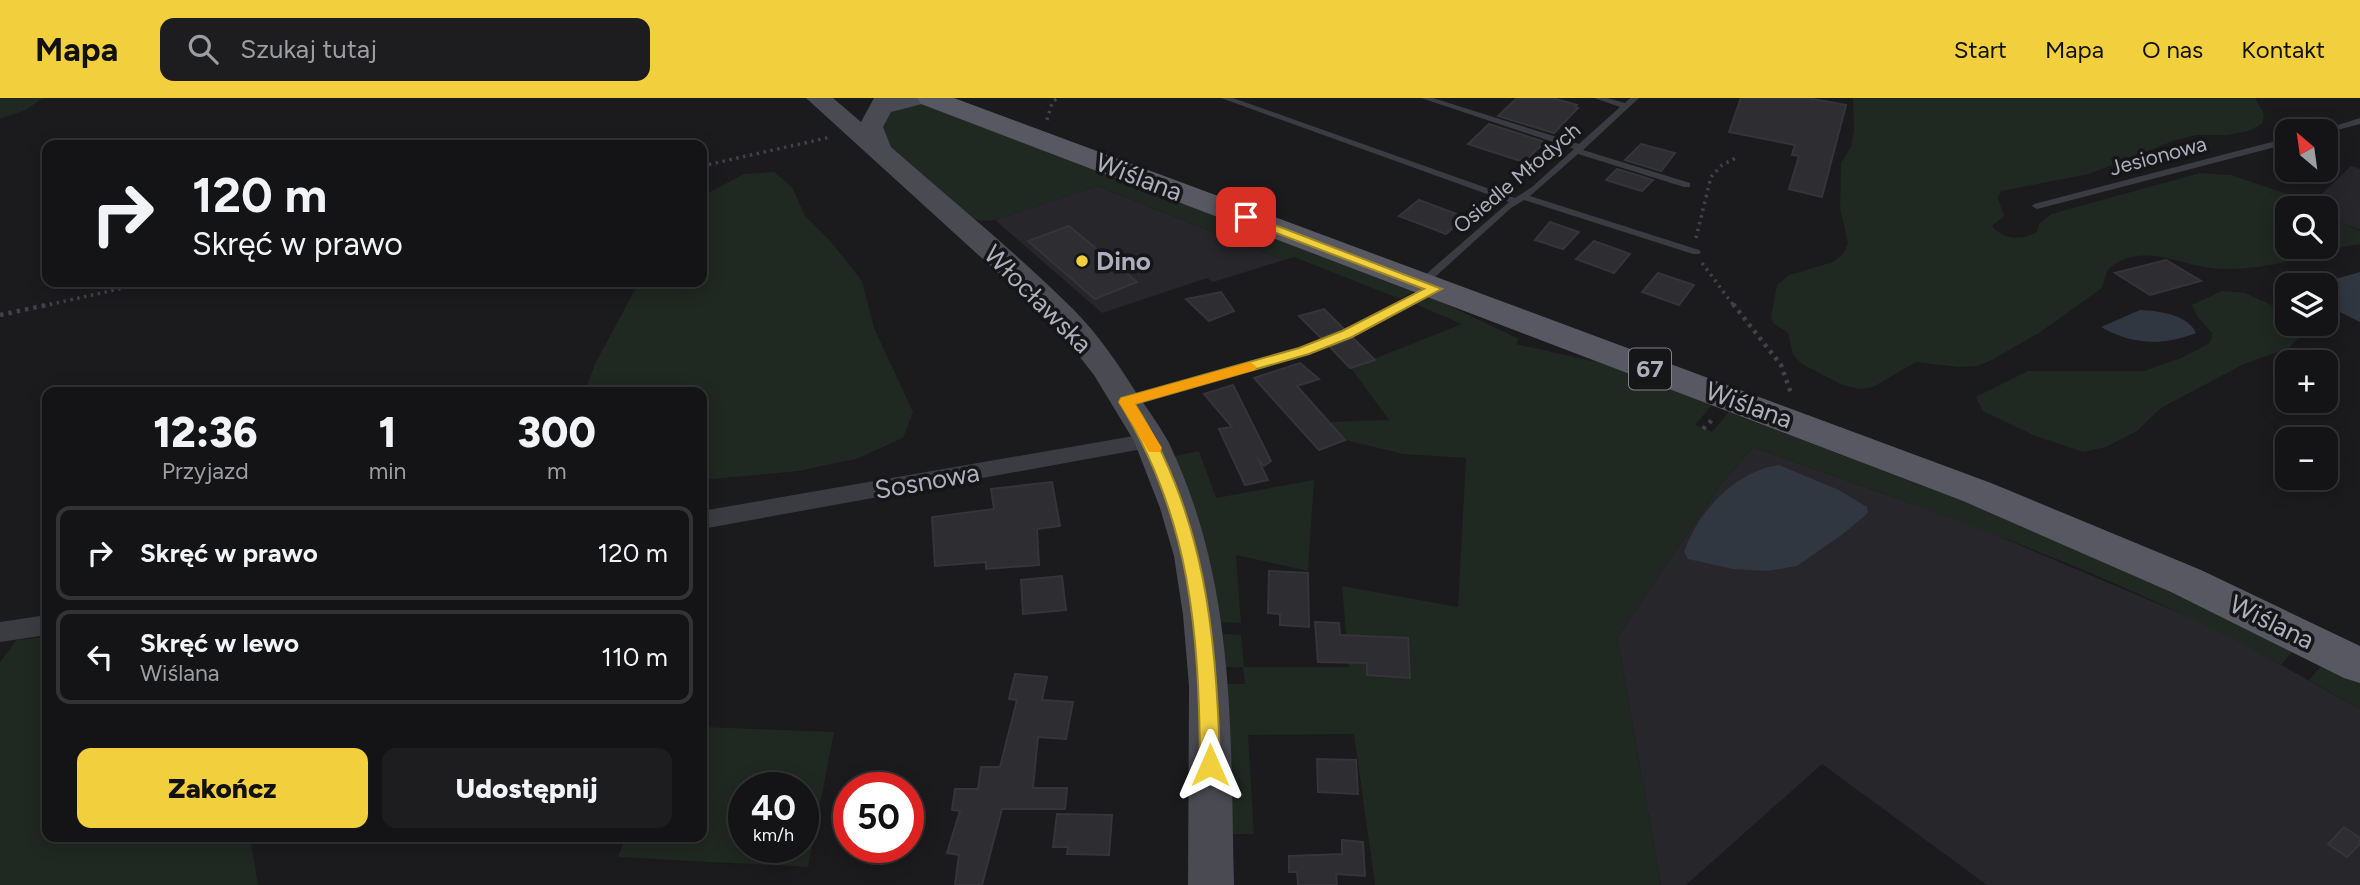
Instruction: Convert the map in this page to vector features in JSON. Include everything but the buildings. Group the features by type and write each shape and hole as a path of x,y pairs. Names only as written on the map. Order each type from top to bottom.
{"main road":[{"path":"867,140 884,102 918,98"},
{"name":"Wiślana","path":"930,98 1977,492 2197,587 2360,666"},
{"name":"Włocławska","path":"828,102 1064,317 1093,352 1151,441 1178,508 1192,556 1202,615 1209,686 1211,885"}],"street":[{"name":"Sosnowa","path":"707,519 1151,441"},
{"path":"0,632 42,626"}],"lane":[{"path":"1225,98 1520,199 1696,252"},
{"path":"1425,98 1687,185"},
{"path":"1598,98 1626,106"},
{"name":"Osiedle Młodych","path":"1127,402 1304,351 1358,329 1428,286 1520,199 1579,150 1634,98"},
{"path":"2338,127 2360,121"},
{"name":"Jesionowa","path":"2037,206 2275,144"}],"path":[{"path":"707,165 867,140"},
{"path":"1738,158 1722,165 1711,177 1695,232 1696,252 1717,286 1780,364 1792,390 1793,421"},
{"path":"0,315 127,287"}],"shaded area":[{"path":"0,98 43,98 26,110 0,119"},
{"path":"1853,98 2255,98 2264,114 2262,124 2248,131 2228,135 2197,135 2176,140 2089,174 2001,191 1998,198 2004,216 1992,226 2008,237 2025,237 2037,232 2039,224 2051,214 2200,173 2231,175 2291,196 2275,196 2275,259 2298,259 2242,269 2221,269 2162,257 2134,257 2120,261 2107,271 2102,288 2039,333 1990,361 1977,366 1959,367 1916,362 1873,387 1859,389 1842,385 1802,364 1793,355 1788,333 1773,323 1771,317 1777,285 1789,275 1833,262 1843,254 1848,243 1840,208 1841,163 1851,146 1854,131"},
{"path":"918,104 1414,291 1400,299 1294,257 1284,260 1097,186 995,220 981,221 968,216 882,136 881,120 890,112"},
{"path":"2351,166 2360,169 2360,230 2338,222 2338,196 2320,196 2334,182 2338,182 2338,178"},
{"path":"774,172 792,187 805,216 832,243 862,281 874,328 913,412 903,438 856,459 798,471 707,480 707,387 587,387 595,364 636,287 707,287 707,193 744,174"},
{"path":"1097,186 1284,260 1213,282 1207,278 1102,313 995,220"},
{"path":"2338,221 2360,231 2360,244 2338,248"},
{"path":"2360,272 2360,322 2338,311 2338,278"},
{"path":"2222,291 2245,293 2275,307 2275,336 2300,336 2289,348 2275,350 2275,353 2244,364 2161,408 2137,431 2106,447 2083,452 2033,435 1983,411 1976,397 2028,371 2144,371 2181,358 2210,343 2213,334 2197,316 2192,305"},
{"path":"1429,296 1519,339 1516,344 1601,363 1712,405 1695,425 1712,432 1729,412 2036,529 2296,647 2281,665 2218,632 2088,572 1955,520 1753,447 1722,483 1617,637 1661,885 1375,885 1354,734 1248,735 1254,834 1227,834 1223,684 1245,684 1243,667 1226,667 1223,634 1241,635 1244,667 1349,667 1342,586 1458,607 1466,458 1403,454 1345,440 1328,422 1389,420 1351,368 1462,324 1415,304"},
{"path":"2140,310 2179,318 2196,333 2172,340 2148,342 2124,337 2101,327"},
{"path":"1753,447 1972,525 2213,627 2360,709 2360,885 1987,885 1822,764 1686,885 1661,885 1617,637 1722,483"},
{"path":"1199,451 1216,498 1314,480 1308,571 1236,555 1241,623 1218,622 1171,457"},
{"path":"1779,465 1839,490 1867,507 1868,513 1797,566 1767,571 1733,569 1688,559 1684,552 1690,537 1721,495 1748,475"},
{"path":"42,638 42,842 251,842 258,885 0,885 0,662 17,640"},
{"path":"2327,659 2360,676 2360,709 2309,680"},
{"path":"707,727 834,732 819,810 819,772 728,772 728,863 618,857 624,842 707,842"},
{"path":"732,863 809,863 808,867"}],"slow traffic":[{"path":"1154,448 1127,402 1250,367"}],"place":[{"name":"Dino","path":"1082,261"}],"route":[{"path":"1210,765 1209,686 1202,615 1192,556 1165,472 1151,441 1127,402 1304,351 1390,314 1435,289 1246,217"}]}
